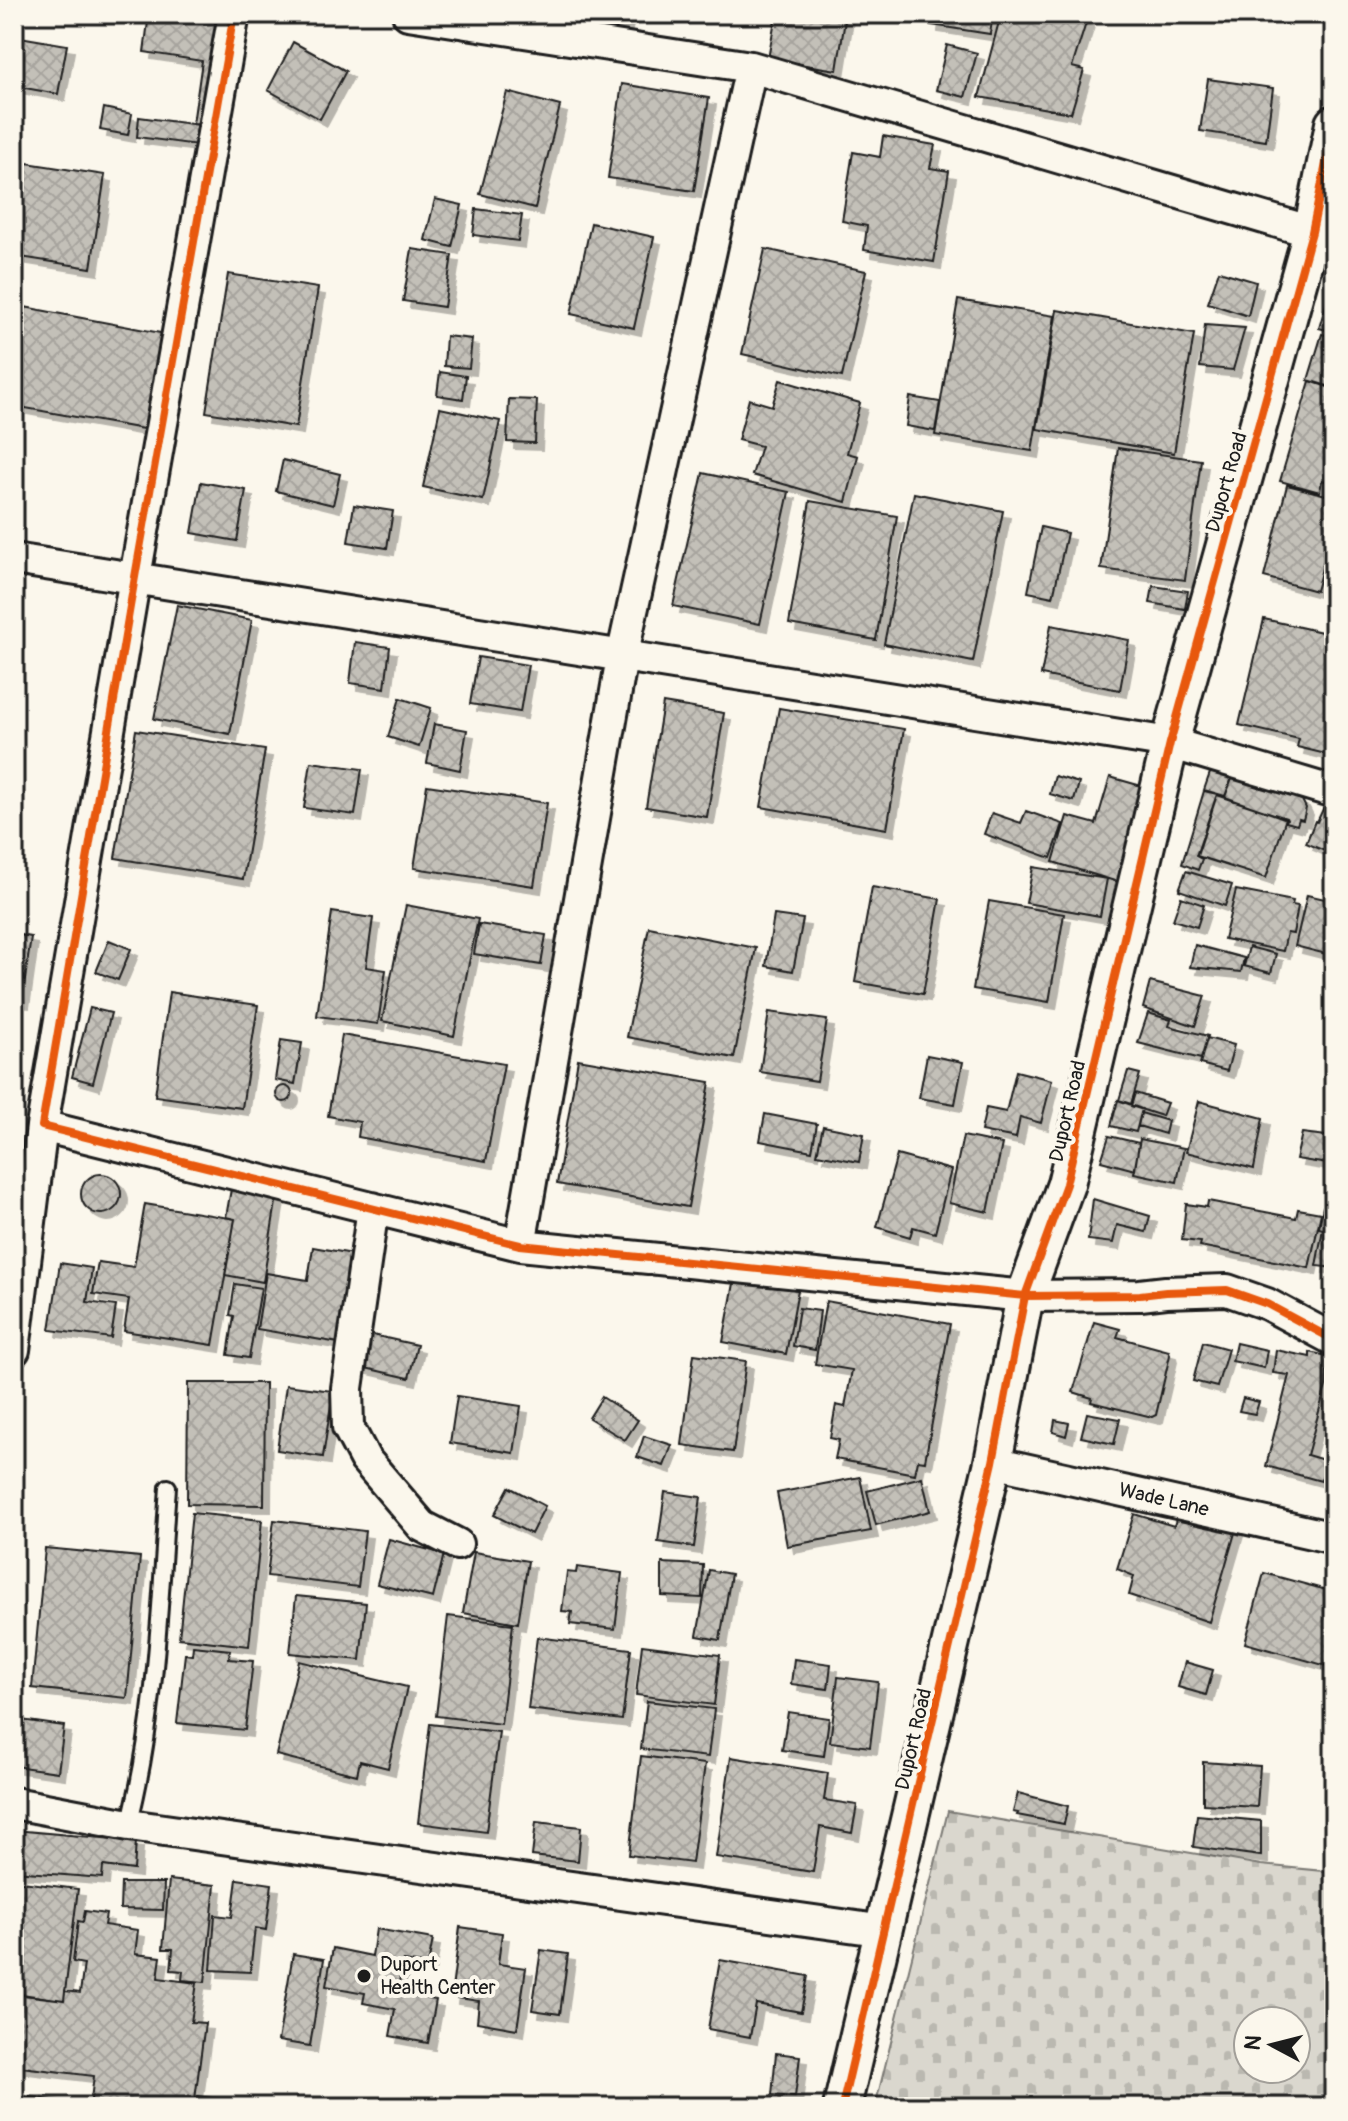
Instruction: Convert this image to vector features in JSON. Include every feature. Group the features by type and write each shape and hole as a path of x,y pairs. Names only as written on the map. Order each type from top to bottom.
{"street":[{"path":"14,1350 25,1175 42,1126 234,14"},
{"path":"408,14 751,67 1312,232"},
{"path":"520,1245 622,657 751,67"},
{"name":"Duport Road","path":"842,2107 993,1462 1025,1296 1066,1184 1170,743 1312,232 1334,126"},
{"path":"14,559 1170,743 1334,792"},
{"path":"42,1126 520,1245 1025,1296 1140,1295 1227,1290 1267,1304 1334,1340"},
{"path":"373,1208 347,1388 348,1427 365,1459 422,1526 457,1544"},
{"name":"Wade Lane","path":"993,1462 1334,1538"},
{"path":"14,1803 129,1825 885,1931"}],"lane":[{"path":"129,1825 136,1797 154,1671 168,1487"}],"green space":[{"path":"948,1811 1261,1865 1334,1872 1334,2107 875,2107"}],"building":[{"path":"149,14 226,14 209,126 193,124 202,61 144,52"},
{"path":"574,14 632,14 627,15 624,26"},
{"path":"776,14 846,14 837,70 768,59"},
{"path":"932,14 993,14 990,34 931,25"},
{"path":"1001,14 1063,14 1087,20 1072,67 1084,70 1071,113 979,97"},
{"path":"14,36 67,45 58,94 14,86"},
{"path":"293,42 346,71 320,119 268,90"},
{"path":"947,45 977,53 965,97 936,90"},
{"path":"1208,79 1273,88 1266,141 1200,131"},
{"path":"622,84 709,98 694,191 608,178"},
{"path":"507,92 560,106 535,208 480,194"},
{"path":"104,108 132,114 128,135 100,130"},
{"path":"139,117 200,125 197,145 137,137"},
{"path":"883,136 935,145 930,168 949,171 934,262 864,250 867,226 842,221 853,152 880,157"},
{"path":"14,161 105,175 91,268 14,256"},
{"path":"435,199 462,205 452,247 425,240"},
{"path":"476,209 522,215 518,241 473,235"},
{"path":"591,223 654,237 634,328 571,314"},
{"path":"412,249 452,255 444,307 403,301"},
{"path":"765,249 866,271 842,377 742,354"},
{"path":"1219,271 1256,282 1248,316 1208,303"},
{"path":"228,274 318,288 296,427 206,412"},
{"path":"1334,277 1334,332 1319,328"},
{"path":"958,300 1055,316 1032,451 935,435"},
{"path":"14,305 166,334 149,430 14,406"},
{"path":"1057,310 1194,334 1174,453 1037,429"},
{"path":"1205,325 1245,328 1233,370 1200,367"},
{"path":"1322,334 1334,337 1334,388 1308,380"},
{"path":"446,336 472,339 469,368 444,366"},
{"path":"440,372 466,376 463,399 437,395"},
{"path":"780,380 860,403 847,453 858,456 846,502 752,475 761,446 738,440 749,399 772,406"},
{"path":"1310,381 1334,389 1334,483 1322,480 1320,492 1280,481"},
{"path":"910,397 940,402 935,431 906,426"},
{"path":"509,399 537,400 535,443 507,442"},
{"path":"440,408 500,421 483,500 423,487"},
{"path":"1118,448 1201,460 1185,580 1101,569"},
{"path":"283,460 340,474 333,505 276,491"},
{"path":"703,473 789,492 760,624 673,606"},
{"path":"201,482 246,490 237,541 192,533"},
{"path":"1287,485 1334,497 1334,522 1316,591 1264,577"},
{"path":"914,493 1003,511 973,662 884,644"},
{"path":"810,501 897,516 876,640 789,624"},
{"path":"354,505 393,511 387,548 348,542"},
{"path":"1041,527 1067,533 1053,597 1028,592"},
{"path":"1153,586 1188,591 1185,609 1150,603"},
{"path":"177,605 252,620 230,734 154,719"},
{"path":"1264,619 1322,632 1325,625 1334,627 1334,756 1297,747 1299,739 1239,725"},
{"path":"1051,625 1129,640 1120,690 1041,675"},
{"path":"355,642 390,647 385,688 350,683"},
{"path":"478,657 528,665 520,712 470,704"},
{"path":"400,698 431,708 419,747 388,737"},
{"path":"663,703 724,713 707,817 646,807"},
{"path":"779,708 904,729 887,829 761,807"},
{"path":"434,724 467,730 460,770 427,763"},
{"path":"136,730 265,750 243,879 115,858"},
{"path":"311,762 362,769 355,815 304,808"},
{"path":"1211,770 1233,775 1225,796 1204,790"},
{"path":"1234,774 1302,800 1306,808 1303,820 1299,819 1297,825 1286,822 1287,819 1225,797"},
{"path":"1055,776 1079,783 1074,801 1050,794"},
{"path":"1110,777 1145,787 1118,882 1053,862 1067,816 1096,824"},
{"path":"427,785 547,803 534,886 414,868"},
{"path":"1204,791 1217,794 1196,856 1202,859 1198,870 1182,864"},
{"path":"1217,795 1286,818 1266,878 1197,856"},
{"path":"1323,809 1334,813 1334,855 1306,843"},
{"path":"1026,811 1063,824 1051,858 984,834 992,813 1021,823"},
{"path":"1033,867 1107,879 1100,916 1026,903"},
{"path":"1186,871 1232,885 1225,906 1179,890"},
{"path":"872,887 940,899 923,994 855,982"},
{"path":"1236,890 1293,901 1292,905 1298,906 1293,934 1287,933 1283,951 1224,939"},
{"path":"1307,895 1334,901 1334,956 1295,946"},
{"path":"1181,897 1204,905 1197,927 1173,920"},
{"path":"989,901 1064,914 1049,1002 973,989"},
{"path":"406,905 478,919 454,1036 382,1021"},
{"path":"332,912 373,918 366,967 386,970 378,1024 317,1016"},
{"path":"774,915 803,919 793,971 766,966"},
{"path":"479,924 546,935 541,965 474,954"},
{"path":"649,927 756,948 734,1058 627,1037"},
{"path":"14,934 31,937 22,1001 14,1000"},
{"path":"109,940 131,949 118,980 96,972"},
{"path":"1195,945 1244,958 1241,972 1190,967"},
{"path":"1249,947 1276,954 1271,973 1244,966"},
{"path":"1150,982 1205,996 1195,1026 1143,1008"},
{"path":"169,992 258,1005 242,1108 155,1096"},
{"path":"90,1008 111,1013 93,1083 72,1077"},
{"path":"769,1012 827,1020 817,1081 760,1072"},
{"path":"1148,1013 1171,1020 1169,1026 1208,1036 1201,1059 1138,1043"},
{"path":"342,1035 504,1064 486,1161 358,1137 360,1122 328,1116"},
{"path":"1207,1038 1234,1045 1227,1071 1200,1064"},
{"path":"281,1040 302,1043 295,1084 275,1080"},
{"path":"927,1055 963,1062 955,1104 919,1098"},
{"path":"578,1059 710,1082 688,1207 557,1184"},
{"path":"1016,1071 1052,1080 1041,1123 1020,1117 1016,1138 981,1131 986,1108 1006,1112"},
{"path":"1128,1071 1140,1074 1131,1104 1119,1100"},
{"path":"284,1086 290,1088 290,1100 284,1102 278,1100 276,1094 278,1088"},
{"path":"1135,1093 1167,1103 1162,1116 1131,1106"},
{"path":"1118,1100 1142,1109 1136,1132 1111,1126"},
{"path":"1199,1101 1263,1118 1254,1169 1186,1152"},
{"path":"1141,1113 1168,1121 1165,1134 1138,1126"},
{"path":"765,1114 817,1124 812,1151 760,1141"},
{"path":"823,1126 864,1134 859,1162 817,1154"},
{"path":"1302,1133 1334,1137 1334,1165 1296,1159"},
{"path":"963,1136 1002,1144 988,1212 949,1203"},
{"path":"1109,1136 1139,1143 1135,1170 1101,1161"},
{"path":"1140,1139 1184,1148 1177,1182 1134,1173"},
{"path":"897,1155 951,1170 935,1233 913,1227 910,1237 877,1227"},
{"path":"101,1174 115,1180 121,1194 115,1208 101,1214 87,1208 81,1194 87,1180"},
{"path":"231,1189 277,1196 263,1282 225,1275 235,1219 226,1217"},
{"path":"1093,1199 1150,1216 1146,1232 1117,1225 1113,1243 1088,1240"},
{"path":"1208,1201 1296,1218 1298,1209 1321,1213 1309,1268 1182,1240 1186,1204 1207,1207"},
{"path":"145,1204 235,1219 213,1345 124,1331 129,1299 93,1294 98,1262 134,1267"},
{"path":"1323,1207 1334,1209 1334,1268 1316,1266 1323,1229 1319,1228"},
{"path":"313,1247 353,1254 339,1343 257,1329 266,1273 308,1280"},
{"path":"60,1263 92,1268 87,1302 116,1306 111,1338 50,1330"},
{"path":"735,1278 798,1290 786,1354 723,1342"},
{"path":"235,1284 261,1288 249,1358 228,1355"},
{"path":"826,1301 950,1324 925,1461 918,1460 915,1474 835,1459 839,1440 830,1438 836,1405 845,1407 852,1370 815,1364"},
{"path":"799,1308 820,1311 815,1350 793,1346"},
{"path":"1094,1322 1120,1329 1117,1337 1169,1351 1156,1415 1152,1417 1091,1402 1092,1398 1073,1392"},
{"path":"368,1334 417,1345 409,1378 361,1367"},
{"path":"1203,1342 1228,1349 1217,1387 1193,1381"},
{"path":"1236,1343 1267,1350 1264,1368 1232,1361"},
{"path":"1276,1350 1310,1357 1310,1352 1327,1356 1326,1386 1307,1455 1327,1461 1321,1481 1266,1466 1289,1375 1273,1373"},
{"path":"694,1354 746,1361 733,1452 682,1445"},
{"path":"188,1383 265,1383 264,1505 187,1504"},
{"path":"286,1385 333,1391 323,1457 277,1450"},
{"path":"457,1396 521,1406 514,1453 450,1443"},
{"path":"602,1397 638,1420 625,1440 589,1418"},
{"path":"1243,1398 1259,1402 1255,1414 1239,1411"},
{"path":"1087,1413 1120,1419 1114,1444 1081,1437"},
{"path":"1055,1420 1069,1423 1066,1436 1053,1432"},
{"path":"644,1436 672,1445 664,1466 637,1457"},
{"path":"860,1477 871,1531 787,1546 777,1493"},
{"path":"922,1477 930,1511 876,1525 867,1491"},
{"path":"509,1487 545,1506 531,1534 494,1515"},
{"path":"665,1492 701,1497 694,1547 658,1542"},
{"path":"1179,1509 1237,1526 1209,1622 1129,1595 1134,1576 1117,1569 1134,1514 1174,1526"},
{"path":"192,1513 262,1520 249,1646 179,1638"},
{"path":"274,1520 365,1531 358,1587 267,1576"},
{"path":"389,1539 444,1554 433,1598 377,1584"},
{"path":"45,1548 140,1557 127,1698 32,1688"},
{"path":"474,1552 528,1561 518,1623 463,1613"},
{"path":"662,1563 703,1565 702,1598 662,1596"},
{"path":"577,1567 622,1573 615,1629 570,1624 572,1612 562,1611 567,1572 576,1573"},
{"path":"709,1570 731,1574 720,1640 697,1636"},
{"path":"1264,1573 1334,1592 1334,1668 1245,1643"},
{"path":"296,1596 366,1603 360,1660 290,1653"},
{"path":"448,1616 513,1624 501,1724 436,1716"},
{"path":"537,1637 631,1649 622,1720 528,1709"},
{"path":"642,1645 720,1655 714,1705 636,1695"},
{"path":"193,1646 230,1650 229,1659 253,1661 245,1730 177,1723 185,1654 192,1655"},
{"path":"794,1659 831,1664 828,1689 791,1684"},
{"path":"299,1661 407,1687 388,1768 360,1761 357,1775 276,1755"},
{"path":"1185,1662 1213,1670 1206,1695 1178,1687"},
{"path":"838,1677 878,1682 870,1747 830,1742"},
{"path":"647,1701 714,1709 708,1757 641,1749"},
{"path":"788,1712 829,1718 824,1756 782,1750"},
{"path":"14,1719 64,1726 58,1772 14,1766"},
{"path":"430,1724 499,1732 486,1832 418,1823"},
{"path":"641,1756 705,1764 692,1863 629,1855"},
{"path":"731,1757 828,1773 824,1800 857,1805 852,1833 820,1827 813,1872 716,1857"},
{"path":"1203,1762 1260,1766 1257,1807 1203,1804"},
{"path":"1018,1793 1068,1806 1064,1824 1017,1815 1013,1812"},
{"path":"1197,1815 1261,1821 1261,1856 1193,1847"},
{"path":"536,1822 581,1827 578,1861 532,1856"},
{"path":"14,1830 136,1841 134,1870 103,1866 102,1878 14,1871"},
{"path":"237,1879 272,1884 266,1930 255,1928 250,1972 211,1970 215,1915 232,1917"},
{"path":"169,1880 215,1885 205,1982 182,1980 183,1971 171,1970 173,1949 163,1949"},
{"path":"14,1881 78,1889 64,2000 14,1993"},
{"path":"121,1883 164,1883 163,1910 120,1909"},
{"path":"85,1911 106,1914 104,1925 138,1930 135,1954 161,1957 158,1978 197,1983 191,2022 205,2023 194,2107 90,2107 94,2076 14,2066 14,1994 64,2000 65,1991 80,1993 84,1964 73,1962 78,1921 83,1922"},
{"path":"460,1927 502,1933 498,1964 526,1968 517,2029 477,2022 479,2001 451,1997"},
{"name":"Duport Health Center","path":"376,1929 433,1939 428,1965 403,1961 397,1993 436,2000 428,2043 390,2036 395,2009 363,2003 365,1993 326,1986 333,1948 372,1956"},
{"path":"541,1950 568,1954 560,2014 532,2010"},
{"path":"293,1954 324,1959 310,2046 278,2041"},
{"path":"720,1960 808,1976 801,2012 756,2004 750,2037 708,2029"},
{"path":"776,2053 800,2056 795,2097 772,2095"},
{"path":"14,2095 59,2101 59,2107 14,2107"},
{"path":"198,2096 234,2101 233,2107 196,2107"}],"cycle path":[{"path":"234,14 42,1126 520,1245 1025,1296 1140,1295 1227,1290 1267,1304 1334,1340"},
{"path":"842,2107 993,1462 1025,1296 1066,1184 1170,743 1312,232 1334,124"}],"place":[{"name":"Duport Health Center","path":"364,1976"}]}
